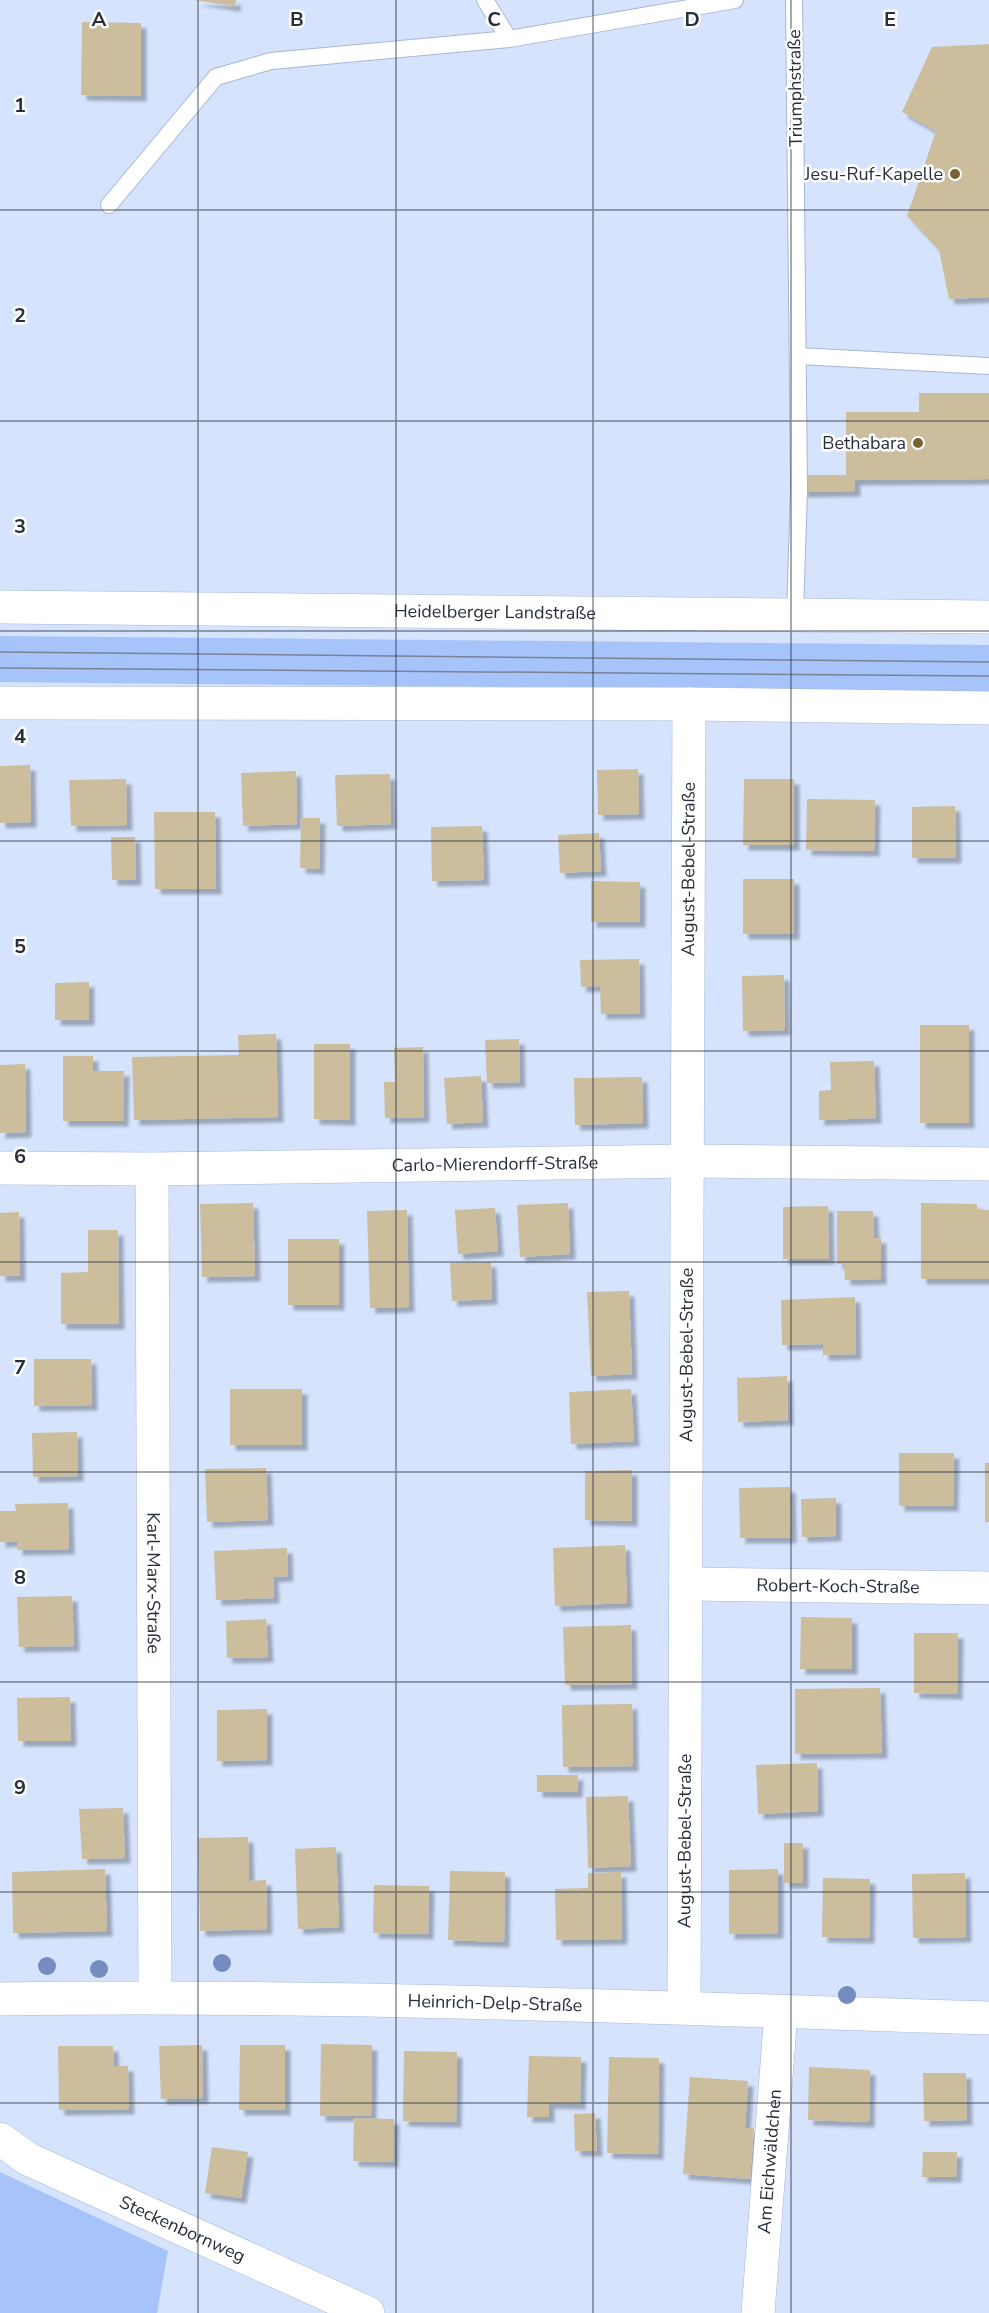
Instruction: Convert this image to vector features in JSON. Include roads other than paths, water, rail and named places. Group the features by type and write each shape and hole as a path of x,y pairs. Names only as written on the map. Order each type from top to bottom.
{"street":[{"name":"Heidelberger Landstraße","path":"0,607 989,617"},
{"path":"0,703 689,704 989,708"},
{"name":"August-Bebel-Straße","path":"684,2007 689,704"},
{"name":"Carlo-Mierendorff-Straße","path":"0,1168 152,1169 688,1161 989,1164"},
{"name":"Karl-Marx-Straße","path":"152,1169 155,1997"},
{"name":"Robert-Koch-Straße","path":"686,1584 989,1588"},
{"name":"Heinrich-Delp-Straße","path":"0,1999 155,1997 684,2007 989,2018"},
{"name":"Am Eichwäldchen","path":"758,2313 781,2012"},
{"name":"Steckenbornweg","path":"0,2139 28,2159 368,2313"}],"lane":[{"path":"485,0 510,39"},
{"path":"108,205 216,77 271,62 510,39 735,0"},
{"name":"Triumphstraße","path":"794,0 799,489 795,614"},
{"path":"798,356 984,366"}],"tram line":[{"path":"0,652 989,662"},
{"path":"0,668 989,676"}],"place":[{"name":"Jesu-Ruf-Kapelle","path":"955,174"},
{"name":"Bethabara","path":"918,443"}]}
